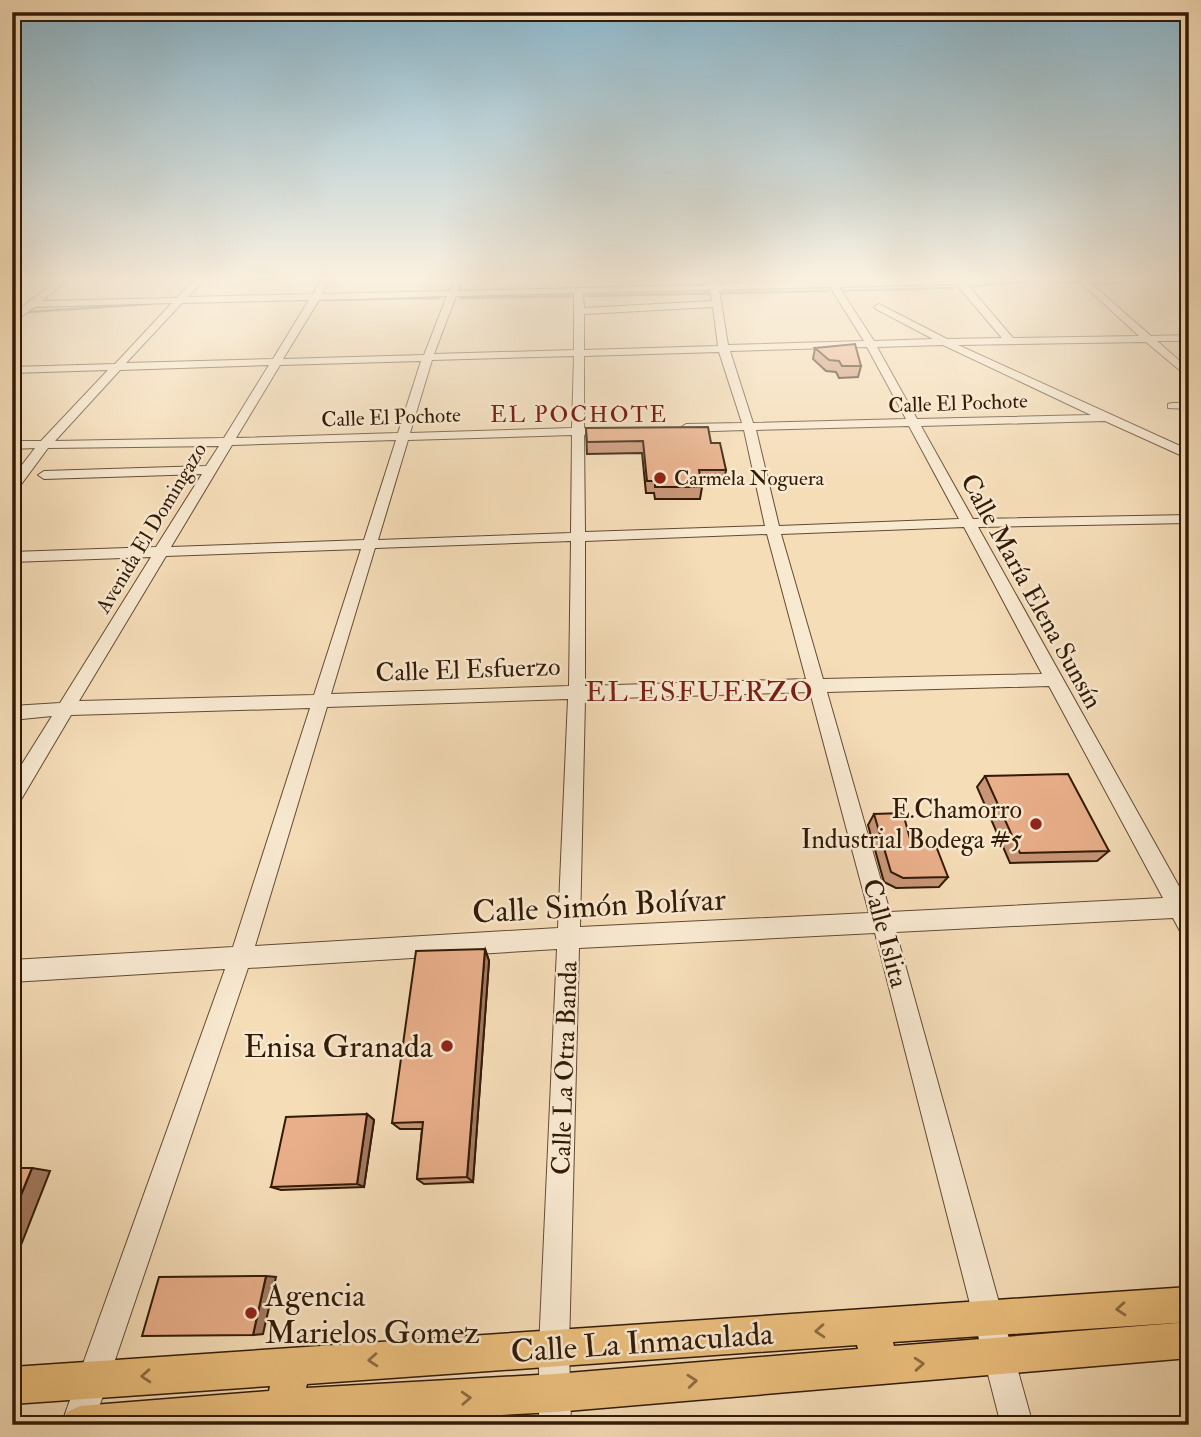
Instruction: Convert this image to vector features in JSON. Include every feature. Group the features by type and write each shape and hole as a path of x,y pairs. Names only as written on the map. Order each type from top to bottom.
{"main road":[{"name":"Calle La Inmaculada","path":"12,1386 1189,1304"},
{"path":"871,1327 880,1366"},
{"name":"Calle La Inmaculada","path":"78,1425 284,1408 555,1409 880,1366 1001,1358 1189,1340"},
{"path":"284,1408 292,1365"}],"street":[{"path":"12,487 45,444 135,347"},
{"name":"Avenida El Domingazo","path":"12,797 285,347"},
{"path":"78,1425 91,1380 240,956 432,347"},
{"name":"Calle La Otra Banda","path":"555,1409 554,1348 577,690 577,431 581,347"},
{"path":"12,370 795,347"},
{"name":"Calle María Elena Sunsín","path":"872,347 1053,680 1185,914"},
{"path":"953,347 1189,455"},
{"path":"972,347 989,365"},
{"path":"1159,347 1189,374"},
{"name":"Calle Islita","path":"724,349 749,426 773,531 883,923 1017,1425"},
{"path":"977,353 1044,377"},
{"path":"1172,406 1189,405"},
{"name":"Calle El Pochote","path":"669,429 1106,418"},
{"name":"Calle El Pochote","path":"12,445 228,442 603,430"},
{"path":"44,475 210,470"},
{"path":"12,557 578,539 968,523 1189,519"},
{"name":"Calle El Esfuerzo","path":"12,713 67,708 577,690 1053,680"},
{"name":"Calle Simón Bolívar","path":"12,971 568,938 883,923 1185,914"}],"building":[{"path":"856,347 861,366 842,366 839,361 829,360 815,348"},
{"path":"708,427 711,443 720,443 726,470 699,470 702,487 655,487 655,481 647,481 643,441 587,442 586,428"},
{"name":"E.Chamorro Industrial Bodega #5","path":"1068,774 1109,851 1020,853 985,776"},
{"path":"903,813 912,846 936,846 948,877 903,878 891,872 874,814"},
{"name":"Enisa Granada","path":"485,949 467,1177 417,1179 423,1122 392,1123 416,951"},
{"path":"367,1114 357,1184 271,1187 286,1117"},
{"path":"12,1168 32,1168 12,1217"},
{"path":"266,1276 253,1335 142,1336 159,1277"}],"place":[{"name":"Carmela Noguera","path":"660,478"},
{"name":"E.Chamorro Industrial Bodega #5","path":"1036,824"},
{"name":"Enisa Granada","path":"447,1046"},
{"name":"Agencia Marielos Gomez","path":"251,1313"}],"district":[{"name":"EL POCHOTE","path":"579,414"},
{"name":"EL ESFUERZO","path":"700,691"}]}
